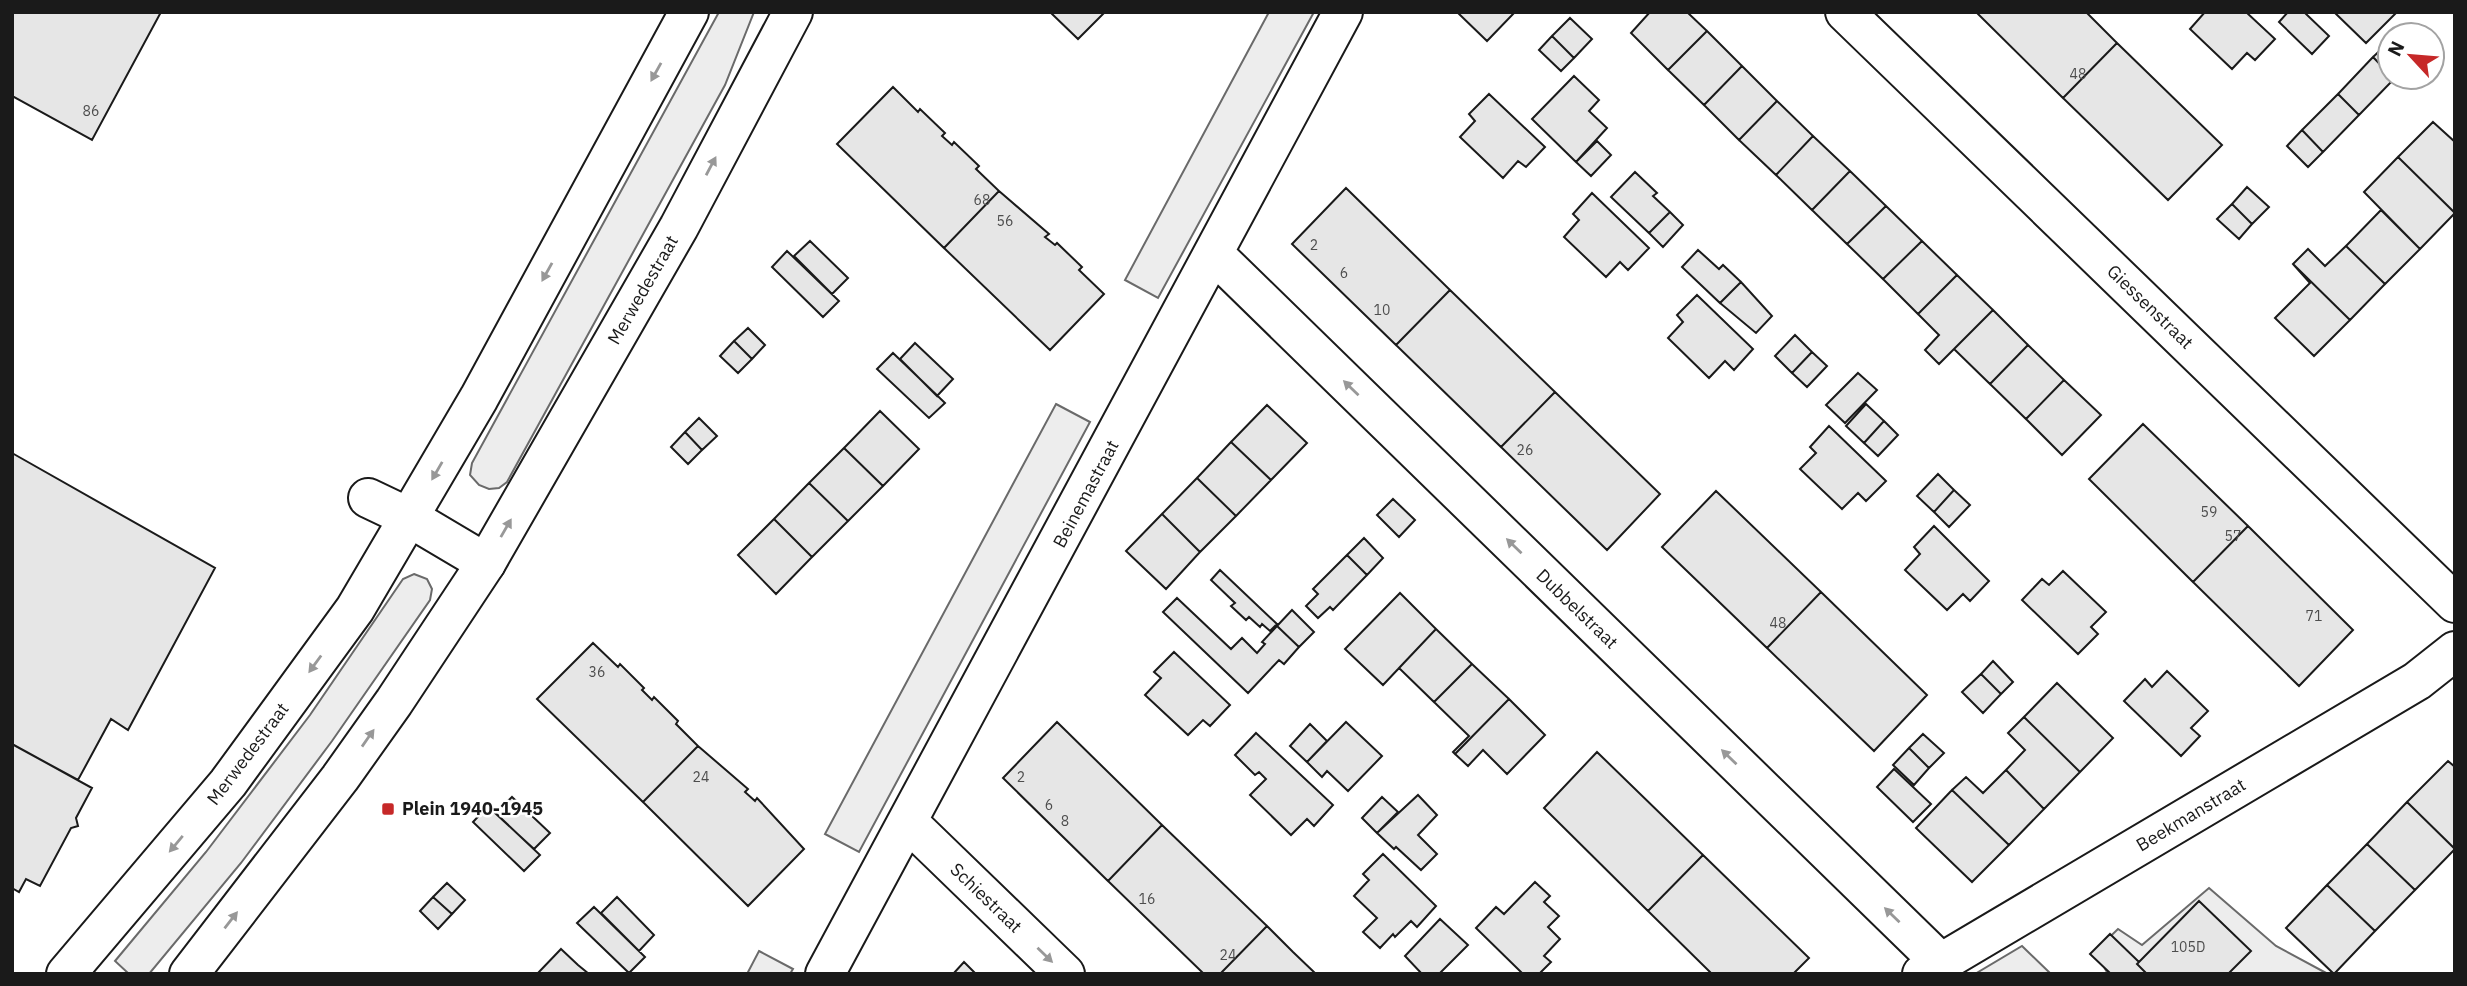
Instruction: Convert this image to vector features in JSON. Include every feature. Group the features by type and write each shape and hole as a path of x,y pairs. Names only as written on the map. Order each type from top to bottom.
{"street":[{"name":"Merwedestraat","path":"66,974 228,783 355,609 479,398 689,12"},
{"name":"Merwedestraat","path":"189,974 340,778 486,563 679,227 793,12"},
{"name":"Beinemastraat","path":"825,974 1343,12"},
{"name":"Giessenstraat","path":"1845,12 2455,603"},
{"name":"Dubbelstraat","path":"1214,254 1932,968"},
{"path":"368,498 410,518 486,563"},
{"name":"Beekmanstraat","path":"1932,968 2417,681 2455,651"},
{"name":"Schiestraat","path":"908,822 1065,974"}],"shaded area":[{"path":"719,12 754,12 725,85 507,482 499,488 489,489 479,485 470,475 472,463"},
{"path":"1269,12 1314,12 1158,298 1125,280"},
{"path":"1056,404 1090,422 859,852 825,834"},
{"path":"414,574 427,579 432,589 430,600 332,741 241,863 149,974 129,974 115,961 206,852 310,715 403,579"},
{"path":"2209,888 2276,946 2328,974 2108,974 2095,951 2118,929 2142,945"},
{"path":"2022,946 2051,974 1975,974"},
{"path":"759,951 793,969 790,974 747,974"}],"building":[{"path":"12,12 161,12 92,140 12,96"},
{"path":"1050,12 1105,12 1078,39"},
{"path":"1457,12 1515,12 1487,41"},
{"path":"1650,12 1687,12 1707,31 1668,70 1631,33"},
{"path":"1976,12 2086,12 2117,43 2063,98"},
{"path":"2205,12 2246,12 2275,39 2255,60 2247,53 2232,69 2190,29"},
{"path":"2288,12 2304,12 2329,36 2312,54 2279,22"},
{"path":"2334,12 2397,12 2388,21 2376,21 2376,33 2366,43"},
{"path":"1570,18 1592,39 1574,58 1552,36"},
{"path":"1707,31 1742,66 1704,105 1668,70"},
{"path":"1552,36 1574,58 1561,71 1539,50"},
{"path":"2117,43 2222,145 2168,200 2063,98"},
{"path":"2373,57 2376,60 2376,91 2382,91 2359,115 2338,94"},
{"path":"1742,66 1777,101 1739,140 1704,105"},
{"path":"1574,76 1599,100 1589,111 1607,128 1576,162 1532,119"},
{"path":"893,87 918,112 920,109 945,133 942,136 952,145 954,142 979,166 976,169 999,191 944,248 837,144"},
{"path":"1489,94 1545,147 1526,167 1518,161 1503,178 1460,137 1475,121 1469,114"},
{"path":"2338,94 2359,115 2323,152 2302,130"},
{"path":"1777,101 1813,136 1776,175 1739,140"},
{"path":"2433,122 2455,142 2455,213 2398,157"},
{"path":"2302,130 2323,152 2308,167 2287,146"},
{"path":"1813,136 1850,171 1812,210 1776,175"},
{"path":"1597,141 1611,155 1591,176 1576,162"},
{"path":"2398,157 2455,213 2420,249 2364,192"},
{"path":"1850,171 1886,206 1847,244 1812,210"},
{"path":"1635,172 1657,193 1653,196 1670,212 1649,233 1611,197"},
{"path":"2247,187 2269,207 2252,224 2232,204"},
{"path":"1346,188 1450,290 1396,345 1292,244"},
{"path":"999,191 1049,234 1045,237 1055,245 1057,243 1082,267 1079,270 1104,294 1050,350 944,248"},
{"path":"1592,193 1649,248 1628,270 1620,262 1606,277 1564,237 1579,220 1573,214"},
{"path":"2232,204 2252,224 2239,239 2217,219"},
{"path":"1886,206 1922,241 1883,279 1847,244"},
{"path":"2381,210 2420,249 2385,284 2346,246"},
{"path":"1670,212 1683,225 1663,247 1649,233"},
{"path":"810,241 848,278 832,294 794,256"},
{"path":"1922,241 1957,275 1918,314 1883,279"},
{"path":"2346,246 2385,284 2350,320 2293,264 2308,249 2325,266"},
{"path":"1698,250 1719,269 1723,265 1741,282 1720,303 1682,267"},
{"path":"787,251 839,301 823,317 772,267"},
{"path":"2293,264 2350,320 2314,356 2275,318 2310,283"},
{"path":"1957,275 1993,310 1939,364 1925,350 1939,335 1918,314"},
{"path":"1741,282 1772,316 1756,333 1720,303"},
{"path":"1450,290 1555,392 1501,447 1396,345"},
{"path":"1697,295 1753,349 1734,370 1725,361 1709,378 1668,338 1683,322 1677,315"},
{"path":"1993,310 2028,345 1990,384 1954,349"},
{"path":"748,328 765,345 752,359 734,341"},
{"path":"1795,335 1812,352 1792,373 1775,356"},
{"path":"734,341 752,359 738,373 720,356"},
{"path":"915,343 953,379 937,396 900,359"},
{"path":"2028,345 2064,380 2026,419 1990,384"},
{"path":"1812,352 1827,366 1807,387 1792,373"},
{"path":"893,353 945,403 929,418 877,369"},
{"path":"1858,373 1877,390 1845,423 1826,405"},
{"path":"2064,380 2101,415 2062,455 2026,419"},
{"path":"1555,392 1660,494 1607,550 1501,447"},
{"path":"1866,404 1884,421 1864,443 1846,426"},
{"path":"1267,405 1307,443 1271,480 1231,442"},
{"path":"880,411 919,449 883,486 844,448"},
{"path":"699,418 717,436 702,450 685,432"},
{"path":"1884,421 1898,435 1878,456 1864,443"},
{"path":"2143,424 2248,526 2193,582 2089,479"},
{"path":"1829,426 1886,481 1866,501 1858,493 1842,509 1800,469 1816,453 1810,447"},
{"path":"685,432 702,450 688,464 671,447"},
{"path":"1231,442 1271,480 1236,516 1197,478"},
{"path":"844,448 883,486 848,521 809,483"},
{"path":"12,453 215,568 128,730 111,719 78,780 12,744"},
{"path":"1938,474 1954,490 1934,512 1917,496"},
{"path":"1197,478 1236,516 1200,552 1162,514"},
{"path":"809,483 848,521 812,557 774,519"},
{"path":"1954,490 1970,505 1949,527 1934,512"},
{"path":"1716,491 1821,592 1767,648 1662,547"},
{"path":"1393,499 1415,520 1399,537 1377,515"},
{"path":"1162,514 1200,552 1166,589 1126,551"},
{"path":"774,519 812,557 776,594 738,555"},
{"path":"1934,526 1989,581 1970,601 1963,594 1947,610 1905,570 1920,554 1914,547"},
{"path":"2248,526 2353,630 2299,686 2193,582"},
{"path":"1364,538 1383,558 1367,575 1347,555"},
{"path":"1347,555 1367,575 1333,610 1330,607 1318,618 1306,606 1318,594 1313,589"},
{"path":"1220,570 1277,624 1270,631 1262,624 1260,627 1249,617 1246,620 1231,606 1235,603 1211,580"},
{"path":"2063,571 2106,612 2091,627 2098,634 2078,654 2022,600 2042,579 2049,585"},
{"path":"1821,592 1927,695 1874,751 1767,648"},
{"path":"1400,593 1436,629 1383,685 1345,649"},
{"path":"1177,598 1231,649 1242,638 1257,653 1265,644 1262,642 1277,626 1299,647 1284,664 1279,660 1248,693 1163,612"},
{"path":"1292,610 1314,632 1299,647 1277,626"},
{"path":"1436,629 1472,664 1434,702 1399,668"},
{"path":"593,643 618,667 620,664 652,700 654,697 698,746 643,802 537,699"},
{"path":"1174,652 1230,705 1210,726 1203,720 1188,735 1145,695 1161,678 1154,672"},
{"path":"1993,661 2013,682 2001,694 1981,674"},
{"path":"1472,664 1509,699 1455,754 1453,752 1469,736 1434,702"},
{"path":"2167,671 2208,711 2191,728 2200,736 2181,756 2124,701 2145,679 2152,687"},
{"path":"1981,674 2001,694 1983,713 1962,692"},
{"path":"2057,683 2113,738 2080,772 2024,717"},
{"path":"1509,699 1545,735 1507,774 1483,750 1468,766 1455,754"},
{"path":"2024,717 2080,772 2044,809 2006,770 2025,750 2008,733"},
{"path":"1057,722 1162,825 1108,881 1003,778"},
{"path":"1346,722 1382,756 1348,791 1327,771 1322,777 1307,762"},
{"path":"1310,724 1327,741 1307,762 1290,746"},
{"path":"1256,733 1333,805 1314,826 1307,819 1291,835 1250,795 1266,779 1259,772 1255,775 1235,755"},
{"path":"1923,734 1944,753 1929,768 1909,748"},
{"path":"12,744 92,788 76,818 78,826 71,828 40,886 26,879 19,892 12,888"},
{"path":"698,746 748,789 745,792 755,801 757,798 804,849 748,906 643,802"},
{"path":"1909,748 1929,768 1914,785 1893,765"},
{"path":"1597,752 1703,855 1648,911 1544,808"},
{"path":"2448,761 2455,767 2455,849 2407,802"},
{"path":"1894,769 1931,804 1913,822 1877,787"},
{"path":"2006,770 2044,809 2009,845 1952,790 1966,777 1983,793"},
{"path":"1952,790 2009,845 1972,882 1916,828"},
{"path":"1418,795 1437,815 1418,835 1437,854 1421,870 1377,833"},
{"path":"512,797 550,833 534,849 495,813"},
{"path":"1382,797 1398,812 1377,833 1362,818"},
{"path":"2407,802 2455,849 2415,890 2367,844"},
{"path":"488,806 540,855 524,871 473,822"},
{"path":"1162,825 1267,926 1220,974 1204,974 1108,881"},
{"path":"2367,844 2415,890 2375,931 2327,885"},
{"path":"1383,854 1436,906 1417,927 1411,921 1380,948 1363,932 1377,918 1354,896 1369,880 1363,874"},
{"path":"1703,855 1809,958 1793,974 1712,974 1648,911"},
{"path":"1535,882 1550,896 1544,902 1559,916 1548,927 1560,939 1544,956 1551,962 1539,974 1523,974 1476,928 1496,907 1504,914"},
{"path":"447,883 465,900 452,914 433,897"},
{"path":"2327,885 2375,931 2334,974 2286,928"},
{"path":"433,897 452,914 438,929 420,911"},
{"path":"617,897 654,935 639,951 601,913"},
{"path":"2199,901 2251,951 2228,974 2147,974 2137,964"},
{"path":"594,907 645,957 629,973 577,923"},
{"path":"1440,919 1468,945 1439,974 1422,974 1405,956"},
{"path":"1267,926 1293,952 1316,974 1220,974"},
{"path":"2110,934 2139,962 2137,964 2147,974 2111,974 2090,954"},
{"path":"561,949 578,965 589,974 537,974"},
{"path":"964,962 976,974 953,974"}],"place":[{"name":"Plein 1940-1945","path":"388,809"}]}
